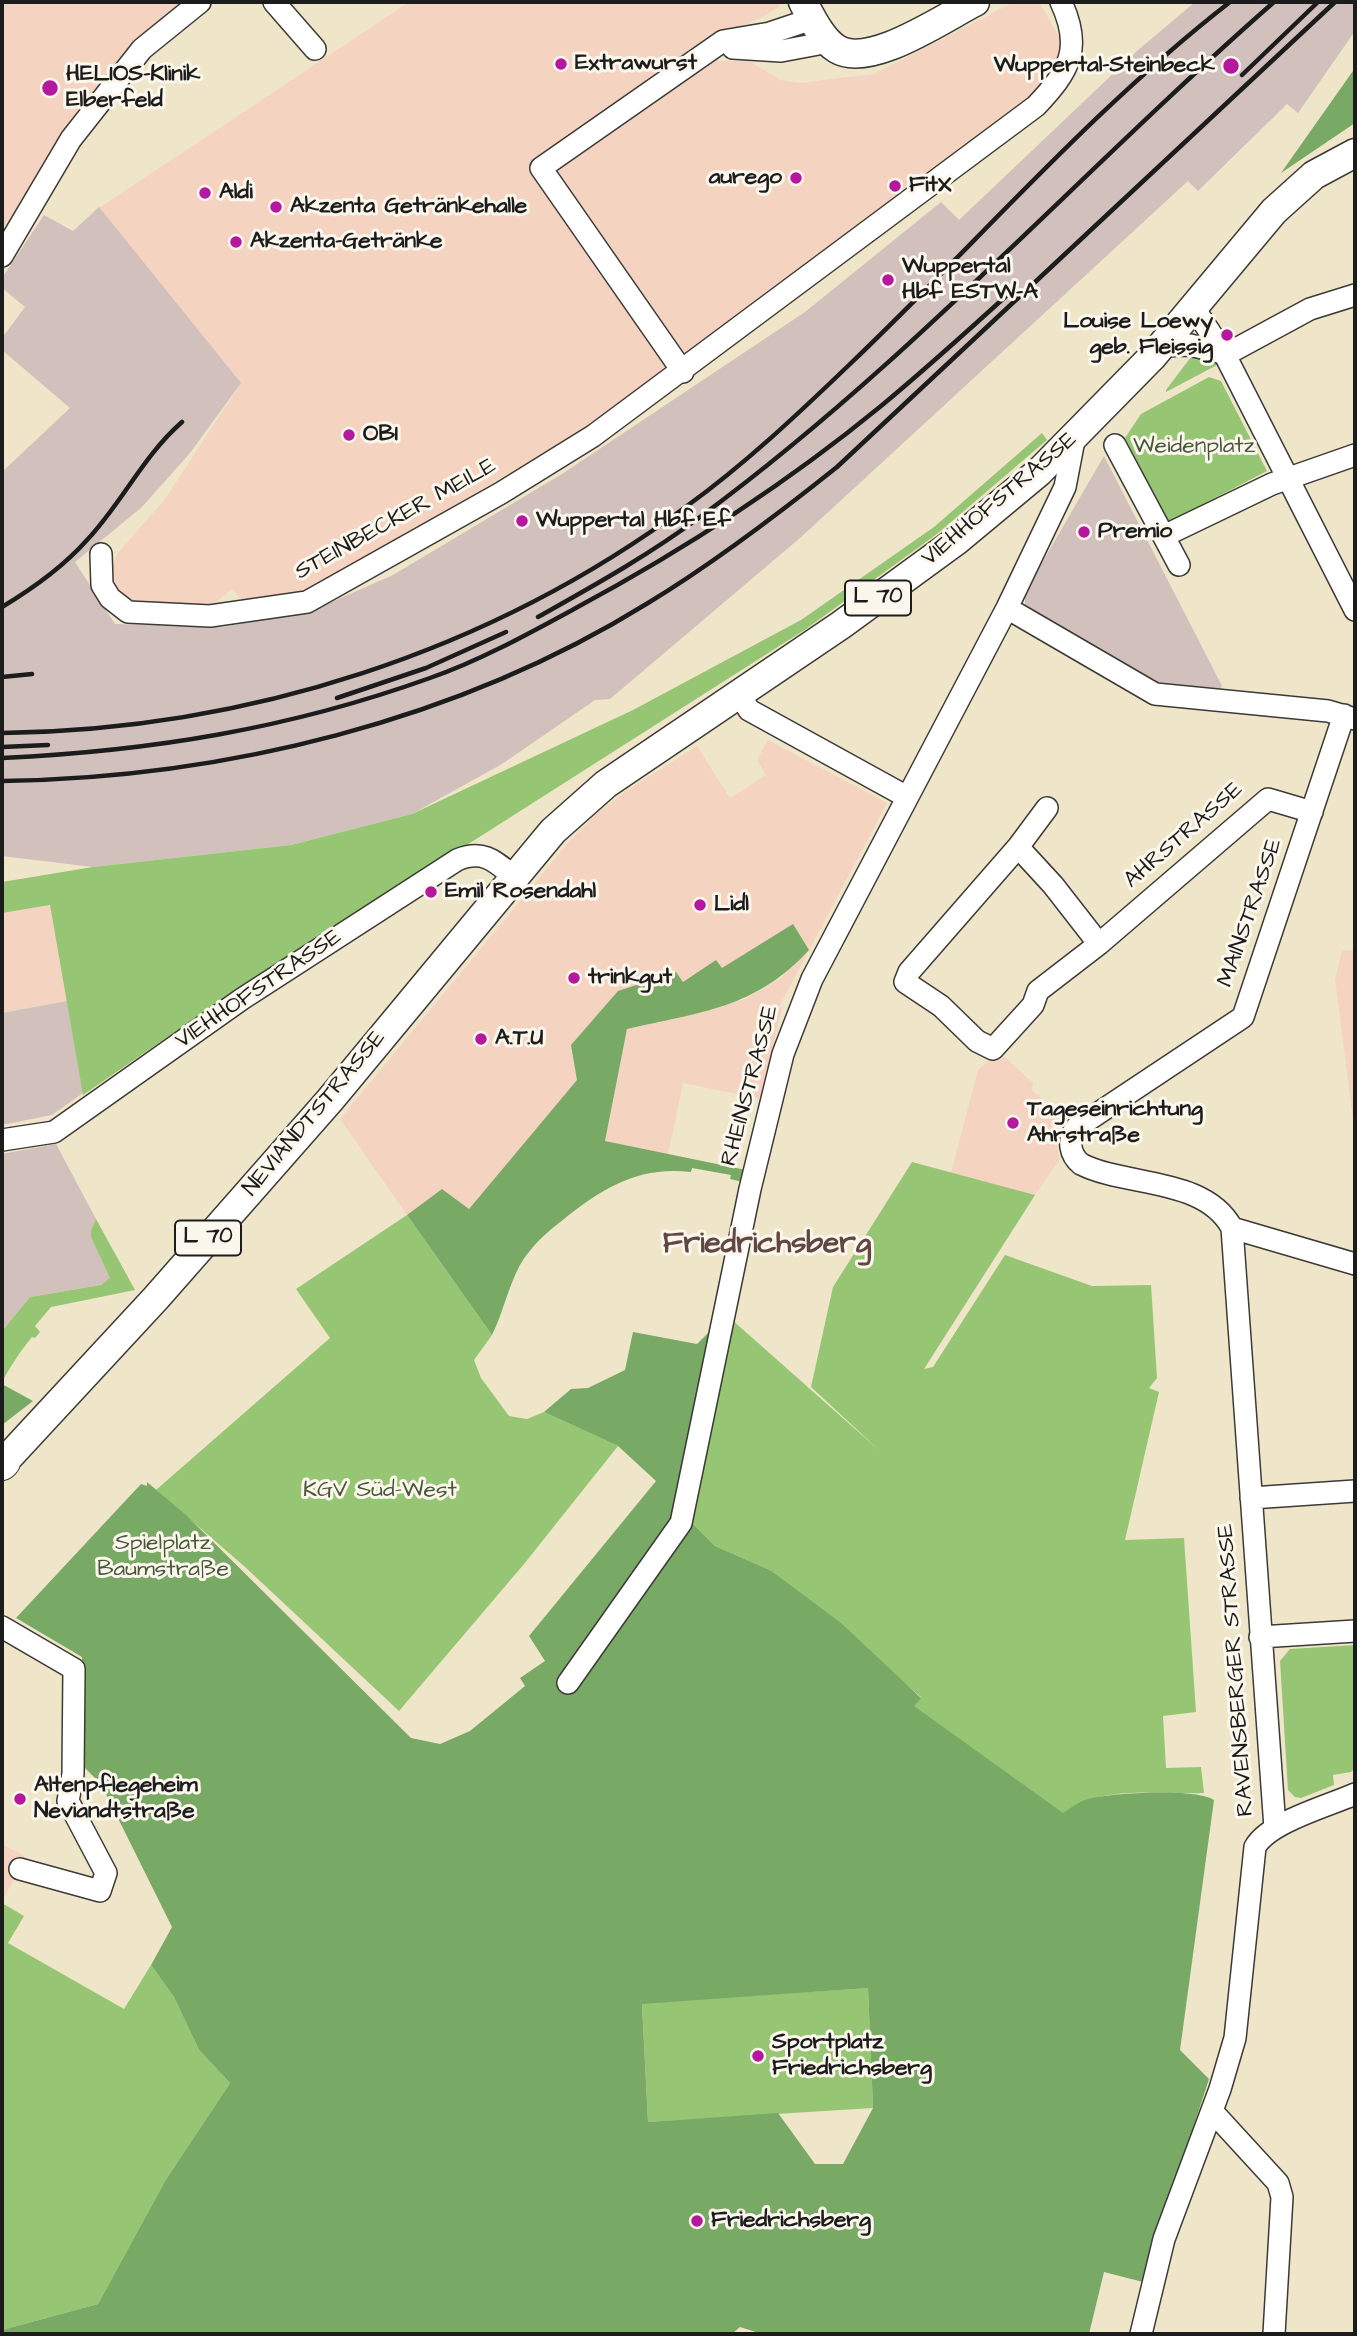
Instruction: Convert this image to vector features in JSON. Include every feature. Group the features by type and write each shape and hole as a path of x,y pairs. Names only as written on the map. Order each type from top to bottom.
{"main road":[{"path":"807,10 830,42 845,53 873,54 975,2"},
{"name":"VIEHHOFSTRASSE","path":"594,793 740,695 956,541 1074,440 1160,346 1192,305 1292,193 1314,175 1355,153"},
{"name":"NEVIANDTSTRASSE","path":"2,1463 156,1298 330,1100 553,831 594,793"}],"street":[{"path":"2,257 22,227 71,139 142,49 200,2"},
{"path":"274,2 315,49"},
{"name":"STEINBECKER MEILE","path":"101,554 103,585 110,598 128,612 210,617 307,603 540,470 683,372 1036,106 1058,83 1069,64 1073,48 1072,31 1061,2"},
{"path":"683,372 541,167 707,52 734,37 770,33 807,10"},
{"path":"707,52 744,47 781,51 830,42"},
{"path":"1160,346 1190,345 1224,354 1311,309 1355,295"},
{"path":"1192,305 1224,354 1355,610"},
{"name":"RHEINSTRASSE","path":"568,1683 681,1523 750,1189 786,1045 808,986 1007,608 1065,487 1074,440"},
{"path":"1115,445 1166,536 1179,565"},
{"path":"1166,536 1287,478 1355,455"},
{"path":"1007,608 1154,694 1328,711 1350,717"},
{"path":"740,695 749,710 907,797"},
{"name":"MAINSTRASSE","path":"1232,1228 1220,1212 1194,1196 1081,1164 1073,1155 1070,1142 1076,1129 1243,1017 1312,812 1350,717"},
{"name":"AHRSTRASSE","path":"1047,808 1018,847 909,972 905,982 941,1006 977,1041 993,1049 1033,1005 1038,991 1099,944 1268,799 1312,812"},
{"path":"1018,847 1053,885 1099,944"},
{"name":"VIEHHOFSTRASSE","path":"2,1140 54,1132 242,999 457,860 471,855 483,855 514,877"},
{"path":"1232,1228 1355,1264"},
{"name":"RAVENSBERGER STRASSE","path":"1141,2334 1164,2239 1212,2111 1235,2038 1255,1847 1261,1836 1275,1828 1232,1228"},
{"path":"1251,1498 1355,1491"},
{"path":"2,1627 74,1669 73,1774 68,1801 106,1873 100,1891 20,1869"},
{"path":"1260,1637 1355,1631"},
{"path":"1275,1828 1355,1794"},
{"path":"1212,2111 1278,2183 1282,2197 1274,2334"}],"shaded area":[{"name":"HELIOS-Klinik Elberfeld","path":"2,2 181,2 134,41 61,134 8,228 2,222"},
{"path":"409,2 780,2 779,7 762,17 714,39 718,61 749,61 781,80 800,83 874,74 1014,2 1039,2 1060,38 1062,53 1056,69 1025,103 620,407 305,594 244,602 232,589 209,608 134,605 117,591 113,581 112,567 117,554 165,499 241,383 99,208"},
{"path":"1195,2 1355,2 1355,31 1298,113 1287,104 1198,191 1188,181 800,538 610,699 595,700 502,764 412,814 291,845 93,867 2,856 2,472 70,408 2,350 2,338 25,307 2,288 2,278 44,215 73,231 99,207 241,383 190,453 142,507 75,562 115,624 222,627 309,612 393,575 562,474 805,312 941,202 959,220 1137,51"},
{"path":"1104,456 1222,686 1218,692 1159,688 1025,607 1025,592"},
{"path":"768,740 887,803 779,1007 782,1008 761,1099 683,1083 668,1155 605,1142 627,1029 746,999 781,978 799,961 721,969 716,961 683,982 676,972 577,1080 469,1209 442,1189 407,1215 340,1119 567,844 595,815 626,791 697,746 730,798 766,775 757,760"},
{"path":"50,905 67,1001 2,1013 2,913"},
{"path":"1355,950 1355,1135 1335,979 1342,951"},
{"path":"67,1001 83,1093 52,1115 2,1125 2,1013"},
{"name":"Tageseinrichtung Ahrstraße","path":"999,1052 1033,1083 1032,1090 1064,1119 1056,1144 1060,1159 1035,1195 951,1173 978,1070"},
{"path":"56,1144 96,1219 91,1237 111,1278 101,1285 30,1297 2,1331 2,1154"},
{"path":"2,1844 26,1857 2,1901"}],"green space":[{"path":"1355,68 1355,123 1281,173"},
{"path":"1194,353 1219,364 1166,392 1166,390"},
{"name":"Weidenplatz","path":"1209,377 1221,381 1267,471 1169,522 1125,438 1141,414"},
{"path":"1042,433 1047,440 937,534 806,629 192,1020 83,1095 50,905 2,913 2,882 93,867 291,845 412,814 633,710 801,620 934,527"},
{"path":"793,924 809,950 789,970 768,985 725,1005 627,1029 605,1141 746,1170 743,1182 730,1179 731,1175 692,1168 691,1172 655,1172 639,1176 593,1197 546,1234 524,1258 492,1335 407,1215 442,1189 469,1209 577,1080 571,1045 618,991 676,972 683,982 716,960 722,968"},
{"path":"912,1162 1035,1195 924,1369 933,1367 1005,1255 1092,1286 1151,1285 1157,1378 1149,1388 1159,1392 1125,1540 1184,1538 1196,1712 1163,1716 1166,1768 1201,1767 1204,1793 1112,1795 1095,1798 1063,1814 913,1706 921,1697 770,1570 715,1546 691,1522 731,1319 880,1451 811,1387 833,1287"},
{"name":"KGV Süd-West","path":"407,1215 492,1335 474,1360 481,1378 509,1416 527,1419 544,1412 618,1446 524,1564 399,1711 244,1566 156,1490 330,1338 296,1289"},
{"path":"96,1219 135,1290 51,1307 35,1326 40,1332 27,1343 2,1382 2,1331 30,1297 101,1285 110,1278 91,1237"},
{"name":"Spielplatz Baumstraße","path":"711,1330 691,1522 715,1546 770,1570 841,1623 921,1698 914,1706 1063,1813 1088,1799 1103,1796 1173,1793 1204,1796 1214,1800 1180,2050 1209,2079 1143,2282 1104,2272 1089,2334 762,2334 740,2327 732,2334 2,2334 2,2330 98,2304 165,2181 230,2083 199,2050 174,1997 151,1965 172,1927 101,1784 82,1765 82,1657 16,1618 141,1484 147,1486 147,1482 186,1515 411,1738 440,1744 470,1731 525,1686 520,1678 545,1661 529,1636 656,1481 618,1446 544,1412 571,1389 588,1388 625,1370 633,1332 697,1344","holes":["868,1988 873,2108 843,2164 815,2164 778,2113 648,2122 642,2004"]},
{"path":"2,1384 33,1401 2,1425"},
{"path":"1355,1645 1355,1768 1351,1772 1333,1775 1334,1785 1301,1798 1295,1797 1288,1790 1280,1661 1290,1649"},
{"path":"2,1903 24,1916 8,1943 124,2009 151,1965 174,1997 199,2050 230,2083 165,2181 98,2304 2,2330"},
{"name":"Sportplatz Friedrichsberg","path":"868,1988 873,2108 648,2122 642,2003"}],"railway":[{"path":"2,733 94,728 185,717 274,698 363,673 448,641 531,603 611,558 687,506 771,438 896,319 1082,132 1130,87 1230,2"},
{"path":"538,617 661,544 776,458 922,332 1202,66 1274,2"},
{"path":"1242,75 1318,2"},
{"path":"2,781 170,769 337,735 419,710 498,680 575,644 648,603 745,538 837,467 1335,2"},
{"path":"2,758 112,750 219,735 271,724 377,696 485,655 654,564 771,489 881,406 1015,288"},
{"path":"2,607 47,577 78,550 100,526 168,435 182,422"},
{"path":"337,698 426,668 506,632"},
{"path":"2,677 32,674"},
{"path":"2,747 48,745"}],"place":[{"name":"Extrawurst","path":"561,64"},
{"name":"Wuppertal-Steinbeck","path":"1231,66"},
{"name":"HELIOS-Klinik Elberfeld","path":"50,88"},
{"name":"aurego","path":"796,178"},
{"name":"FitX","path":"895,186"},
{"name":"Aldi","path":"205,193"},
{"name":"Akzenta Getränkehalle","path":"276,207"},
{"name":"Akzenta-Getränke","path":"236,242"},
{"name":"Wuppertal Hbf ESTW-A","path":"888,280"},
{"name":"Louise Loewy geb. Fleissig","path":"1227,335"},
{"name":"OBI","path":"349,435"},
{"name":"Wuppertal Hbf Ef","path":"522,521"},
{"name":"Premio","path":"1084,532"},
{"name":"Emil Rosendahl","path":"431,892"},
{"name":"Lidl","path":"700,905"},
{"name":"trinkgut","path":"574,978"},
{"name":"A.T.U","path":"481,1039"},
{"name":"Tageseinrichtung Ahrstraße","path":"1013,1123"},
{"name":"Altenpflegeheim Neviandtstraße","path":"20,1799"},
{"name":"Sportplatz Friedrichsberg","path":"758,2056"},
{"name":"Friedrichsberg","path":"697,2221"}],"district":[{"name":"Friedrichsberg","path":"767,1246"}]}
